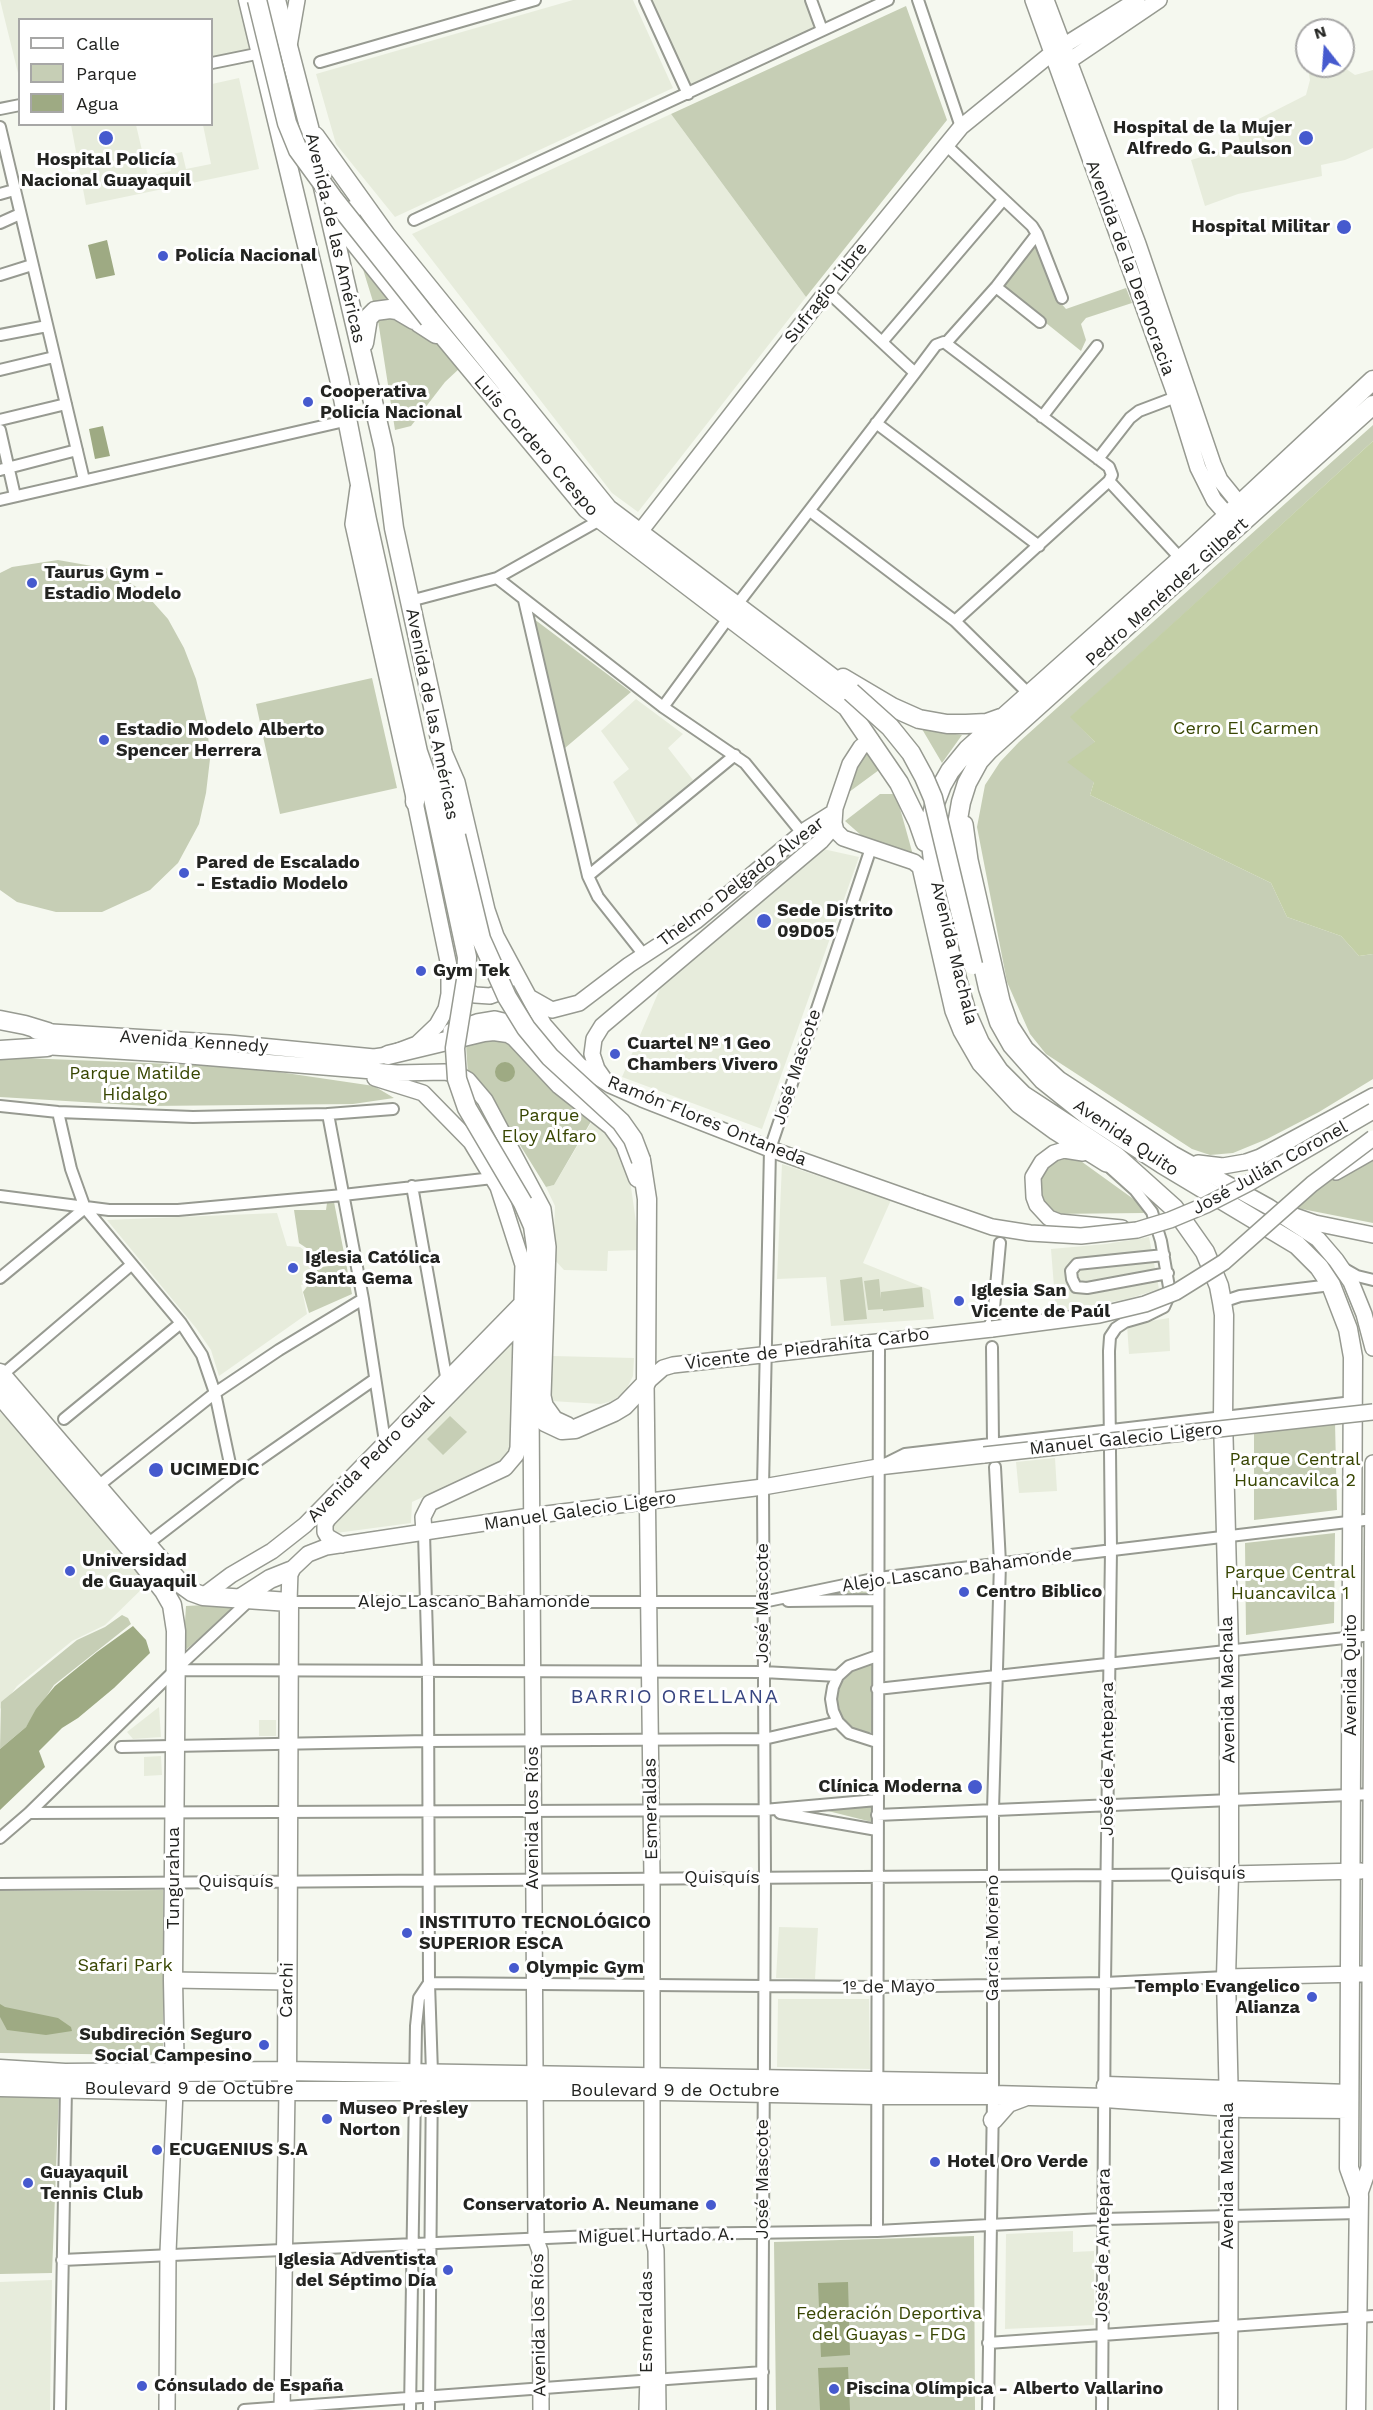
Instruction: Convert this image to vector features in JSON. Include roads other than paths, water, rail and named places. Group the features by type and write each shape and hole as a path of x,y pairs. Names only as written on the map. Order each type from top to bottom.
{"main road":[{"name":"Avenida de las Américas","path":"248,0 349,420 376,596 449,966"},
{"name":"Luís Cordero Crespo","path":"257,0 287,123 298,150 424,321 449,343 587,509 733,611 842,702 871,740 899,783 918,822 936,885"},
{"name":"Avenida de las Américas","path":"276,0 309,127 384,449 394,528 442,748 449,838 467,957 466,980 455,1048 457,1079 467,1108 523,1203 535,1238 531,1389"},
{"path":"289,49 297,0"},
{"name":"Avenida de la Democracia","path":"1033,0 1060,57 1137,244 1213,464 1239,516"},
{"path":"1046,0 1060,57"},
{"path":"1060,57 1137,0"},
{"path":"1060,57 1160,0"},
{"name":"Sufragio Libre","path":"639,533 827,291 961,127 1032,70 1060,57"},
{"name":"Avenida de la Democracia","path":"1060,57 1206,485 1239,516"},
{"path":"309,127 373,217 608,509 733,611 892,707 919,719 947,724 987,723 1008,715"},
{"path":"373,217 364,211 352,210 345,220 348,230 424,321"},
{"path":"362,354 368,318 375,311 397,310 424,321"},
{"name":"Pedro Menéndez Gilbert","path":"1239,516 1256,477 1373,370"},
{"name":"Pedro Menéndez Gilbert","path":"967,783 979,761 989,750 1239,516 1373,380"},
{"name":"Pedro Menéndez Gilbert","path":"1008,715 1181,559 1239,516 1373,405"},
{"name":"Avenida de las Américas","path":"376,596 418,752 449,838 481,939 507,997 526,1028 550,1057 621,1122 633,1139 641,1160 646,1199 646,1383"},
{"path":"797,651 850,692 894,731 924,777 939,820 988,1021 1003,1050 1023,1073 1045,1092 1088,1116"},
{"path":"834,819 852,760 861,747 871,740 888,738 897,732 897,720 892,707"},
{"name":"Avenida Machala","path":"1008,715 959,759 939,793 929,828 936,885 968,1014 980,1043 993,1063 1023,1095 1116,1156 1174,1208 1197,1239 1212,1266 1224,1315 1223,1418 1229,1800 1226,1977 1229,2099 1228,2410"},
{"path":"442,748 457,782 491,923 527,995"},
{"path":"415,802 418,752"},
{"name":"Avenida Quito","path":"967,783 960,801 957,825 960,863 996,1014 1012,1046 1031,1068 1088,1116 1162,1164 1298,1245 1319,1267 1331,1285 1344,1315 1352,1344 1351,1795 1343,1872 1350,1974 1349,2168 1359,2205 1365,2316 1356,2410"},
{"name":"Avenida Quito","path":"967,783 964,816 970,860 997,983 1011,1026 1036,1059 1059,1079 1173,1154 1269,1207 1312,1235 1342,1267 1364,1314 1373,1348"},
{"name":"Avenida Machala","path":"834,819 838,834 843,838 914,862 920,867 953,1011 961,1031 980,1064 1018,1105 1055,1132 1106,1164"},
{"name":"Thelmo Delgado Alvear","path":"527,995 552,1010 571,1007 586,999 644,955 696,921 802,832 834,819"},
{"name":"Thelmo Delgado Alvear","path":"610,1085 597,1069 592,1054 594,1039 602,1026 821,841 834,819"},
{"path":"449,966 461,988 475,995 490,996 496,995 506,986 509,976 507,959"},
{"path":"396,1053 426,1037 441,1018 449,994 449,966"},
{"name":"Ramón Flores Ontaneda","path":"527,995 554,1038 579,1065 610,1085 770,1149 920,1202"},
{"path":"396,1053 468,1025 495,1019 531,1028 554,1038"},
{"path":"0,1020 25,1024 47,1040"},
{"name":"Avenida Kennedy","path":"0,1029 47,1040 165,1054 347,1069"},
{"path":"396,1053 494,1031 515,1037 560,1085 612,1125 625,1144 646,1199"},
{"path":"0,1050 47,1040"},
{"name":"Avenida Kennedy","path":"0,1042 47,1040 229,1043 374,1057 396,1053"},
{"path":"347,1069 423,1093 471,1142 493,1178 521,1256 522,1321 516,1455 505,1468 430,1503 423,1517 424,1533"},
{"name":"Vicente de Piedrahíta Carbo","path":"347,1069 396,1073 445,1072 461,1076 480,1092 538,1198 546,1221 548,1247 543,1389 545,1405 555,1419 565,1425 592,1423 624,1406 663,1368 673,1365 989,1330"},
{"path":"1173,1154 1212,1165 1223,1166 1246,1162 1276,1150 1373,1096"},
{"name":"José Julián Coronel","path":"920,1202 992,1227 1030,1233 1080,1236 1137,1230 1189,1213 1373,1112"},
{"name":"José Julián Coronel","path":"989,1330 1116,1311 1145,1304 1176,1292 1224,1262 1312,1184 1373,1138"},
{"path":"1137,1230 1059,1222 1049,1218 1037,1205 1032,1187 1033,1178 1042,1162 1054,1153 1073,1150 1145,1182"},
{"path":"1312,1184 1373,1152"},
{"path":"1269,1207 1315,1223 1373,1235"},
{"path":"522,1299 536,1267"},
{"name":"Avenida Pedro Gual","path":"342,1545 326,1535 324,1527 326,1522 522,1299"},
{"name":"Avenida Pedro Gual","path":"203,1596 231,1575 291,1537 386,1452 522,1321"},
{"path":"521,1341 536,1411 550,1426 569,1430 592,1423"},
{"path":"1,1374 181,1584 203,1596 289,1602"},
{"name":"Esmeraldas","path":"646,1383 652,1878 652,2235 656,2250 653,2380 647,2410"},
{"name":"Avenida los Ríos","path":"531,1389 536,2239 540,2251 537,2388 534,2410"},
{"name":"Tungurahua","path":"0,1395 164,1591 172,1605 175,1617 173,1980 175,2091 168,2255 167,2410"},
{"name":"Manuel Galecio Ligero","path":"290,1571 315,1550 530,1516 763,1487 988,1449 1373,1412"},
{"name":"Avenida Quito","path":"1359,2205 1369,2167 1371,2102 1373,1463"},
{"path":"247,1598 270,1579 290,1571"},
{"name":"Carchi","path":"282,2408 288,1982 287,1671 290,1571"},
{"name":"Quisquís","path":"1229,1874 1372,1871"},
{"name":"1º de Mayo","path":"1226,1977 1372,1974"},
{"path":"173,1980 288,1982"},
{"name":"Boulevard 9 de Octubre","path":"0,2069 65,2073 286,2071 424,2082"},
{"name":"Boulevard 9 de Octubre","path":"0,2087 175,2091 286,2090 424,2082 764,2085 1105,2092 1229,2099 1349,2102"},
{"name":"Boulevard 9 de Octubre","path":"993,2089 1028,2096 1205,2090 1229,2099"},
{"path":"993,2120 1008,2103 1028,2096"},
{"name":"Esmeraldas","path":"653,2380 658,2410"},
{"name":"Avenida los Ríos","path":"537,2388 541,2410"}],"street":[{"path":"320,62 535,0"},
{"path":"645,0 688,94"},
{"path":"811,0 822,30"},
{"path":"414,220 888,0"},
{"path":"918,0 961,127"},
{"path":"213,63 261,52"},
{"path":"0,109 18,105"},
{"path":"0,127 3,157 14,190 84,480"},
{"path":"946,145 1032,226 1062,298"},
{"path":"0,194 14,190"},
{"path":"882,342 1003,200"},
{"path":"0,223 20,214"},
{"path":"946,343 996,287 1037,234"},
{"path":"0,275 32,264"},
{"path":"996,287 1040,322"},
{"path":"827,291 915,373"},
{"path":"0,335 47,326"},
{"path":"663,707 876,423 936,345 941,342 946,343 1111,469 1112,475 1109,481 955,621"},
{"path":"1042,417 1096,346"},
{"path":"0,370 54,357"},
{"path":"1098,459 1130,418 1139,411 1176,397"},
{"path":"0,420 66,404"},
{"path":"0,500 349,420"},
{"path":"876,423 1039,546"},
{"path":"0,430 4,469 15,496"},
{"path":"4,469 77,450"},
{"path":"1109,481 1181,559"},
{"path":"810,511 955,621 1030,695"},
{"path":"410,601 497,578 600,520"},
{"path":"497,578 663,707 745,763 802,832"},
{"path":"524,600 588,876 598,897 644,955"},
{"path":"588,876 735,755"},
{"name":"José Mascote","path":"762,2410 765,1987 763,1487 770,1149 871,848"},
{"path":"0,1106 58,1112 193,1117 328,1114 393,1109"},
{"path":"58,1112 69,1159 85,1208 181,1323 202,1355 215,1393 233,1478"},
{"path":"328,1114 363,1299 386,1452"},
{"name":"José de Antepara","path":"1102,2410 1108,1664 1111,1550 1110,1337 1116,1328 1125,1322 1146,1316 1164,1307 1168,1298 1168,1273 1148,1207 1135,1190 1106,1164"},
{"path":"0,1197 85,1208 178,1210 493,1178"},
{"path":"412,1186 447,1382"},
{"path":"0,1278 85,1208"},
{"path":"989,1330 993,1319 1000,1243"},
{"path":"1164,1255 1077,1264 1071,1271 1072,1279 1076,1287 1087,1288 1168,1273"},
{"path":"1138,1258 1142,1278"},
{"path":"1,1374 131,1265"},
{"path":"1342,1267 1357,1276 1373,1280"},
{"path":"1222,1302 1240,1296 1331,1285"},
{"path":"98,1486 215,1393 279,1350 363,1299"},
{"path":"64,1419 181,1323"},
{"path":"877,2231 879,1342"},
{"path":"988,1449 992,1347"},
{"path":"146,1545 233,1478 375,1380"},
{"name":"Manuel Galecio Ligero","path":"988,1449 1109,1431 1353,1402"},
{"name":"García Moreno","path":"988,2410 993,2120 993,1810 1000,1563 995,1467"},
{"name":"Alejo Lascano Bahamonde","path":"289,1602 763,1602 878,1578 1373,1519"},
{"path":"410,2410 413,2246 431,1999 429,1983 428,1672 424,1533"},
{"path":"0,1838 247,1598"},
{"path":"763,1602 878,1600"},
{"path":"877,1689 1372,1635"},
{"path":"877,1656 849,1666 838,1676 831,1699 838,1722 849,1733 877,1742"},
{"path":"175,1670 764,1672 838,1676"},
{"path":"121,1747 428,1741 764,1739 838,1722"},
{"path":"877,1815 1372,1794"},
{"path":"28,1813 764,1810 877,1800"},
{"path":"764,1810 877,1830"},
{"name":"Quisquís","path":"0,1884 1229,1874"},
{"name":"1º de Mayo","path":"429,1983 878,1987 1105,1983 1226,1977"},
{"path":"429,1983 419,1998 431,2244 429,2410"},
{"path":"60,2410 66,2088"},
{"name":"Miguel Hurtado A.","path":"62,2260 536,2239 877,2231 1103,2219 1228,2217 1359,2205"},
{"path":"988,2343 1102,2333 1228,2327 1365,2316"},
{"path":"244,2410 763,2372"}],"water":[{"path":"107,240 115,275 96,279 88,245"},
{"path":"103,426 110,456 95,459 89,429"},
{"path":"505,1062 512,1065 515,1072 512,1079 505,1082 498,1079 495,1072 498,1065"},
{"path":"133,1626 146,1640 150,1653 114,1688 78,1718 62,1728 39,1751 45,1767 0,1810 0,1749 26,1727 36,1709 55,1686"},
{"path":"0,2004 58,2018 71,2027 72,2031 46,2035 7,2030 0,2017"},
{"path":"848,2282 850,2355 821,2357 818,2283"},
{"name":"Piscina Olímpica - Alberto Vallarino","path":"848,2367 850,2410 820,2410 818,2368"}],"place":[{"name":"Hospital Policía Nacional Guayaquil","path":"106,138"},
{"name":"Hospital de la Mujer Alfredo G. Paulson","path":"1306,138"},
{"name":"Hospital Militar","path":"1344,227"},
{"name":"Policía Nacional","path":"163,256"},
{"name":"Cooperativa Policía Nacional","path":"308,402"},
{"name":"Taurus Gym - Estadio Modelo","path":"32,583"},
{"name":"Estadio Modelo Alberto Spencer Herrera","path":"104,740"},
{"name":"Pared de Escalado - Estadio Modelo","path":"184,873"},
{"name":"Sede Distrito 09D05","path":"764,921"},
{"name":"Gym Tek","path":"421,971"},
{"name":"Cuartel Nº 1 Geo Chambers Vivero","path":"615,1054"},
{"name":"Iglesia Católica Santa Gema","path":"293,1268"},
{"name":"Iglesia San Vicente de Paúl","path":"959,1301"},
{"name":"UCIMEDIC","path":"156,1470"},
{"name":"Universidad de Guayaquil","path":"70,1571"},
{"name":"Centro Biblico","path":"964,1592"},
{"name":"Clínica Moderna","path":"975,1787"},
{"name":"INSTITUTO TECNOLÓGICO SUPERIOR ESCA","path":"407,1933"},
{"name":"Olympic Gym","path":"514,1968"},
{"name":"Templo Evangelico Alianza","path":"1312,1997"},
{"name":"Subdireción Seguro Social Campesino","path":"264,2045"},
{"name":"Museo Presley Norton","path":"327,2119"},
{"name":"ECUGENIUS S.A","path":"157,2150"},
{"name":"Hotel Oro Verde","path":"935,2162"},
{"name":"Guayaquil Tennis Club","path":"28,2183"},
{"name":"Conservatorio A. Neumane","path":"711,2205"},
{"name":"Iglesia Adventista del Séptimo Día","path":"448,2270"},
{"name":"Cónsulado de España","path":"142,2386"},
{"name":"Piscina Olímpica - Alberto Vallarino","path":"834,2389"}],"district":[{"name":"BARRIO ORELLANA","path":"675,1697"}],"park label":[{"name":"Cerro El Carmen","path":"1246,729"},
{"name":"Parque Matilde Hidalgo","path":"135,1084"},
{"name":"Parque Eloy Alfaro","path":"549,1126"},
{"name":"Parque Central Huancavilca 2","path":"1295,1470"},
{"name":"Parque Central Huancavilca 1","path":"1290,1583"},
{"name":"Safari Park","path":"125,1966"},
{"name":"Federación Deportiva del Guayas - FDG","path":"889,2324"}]}
